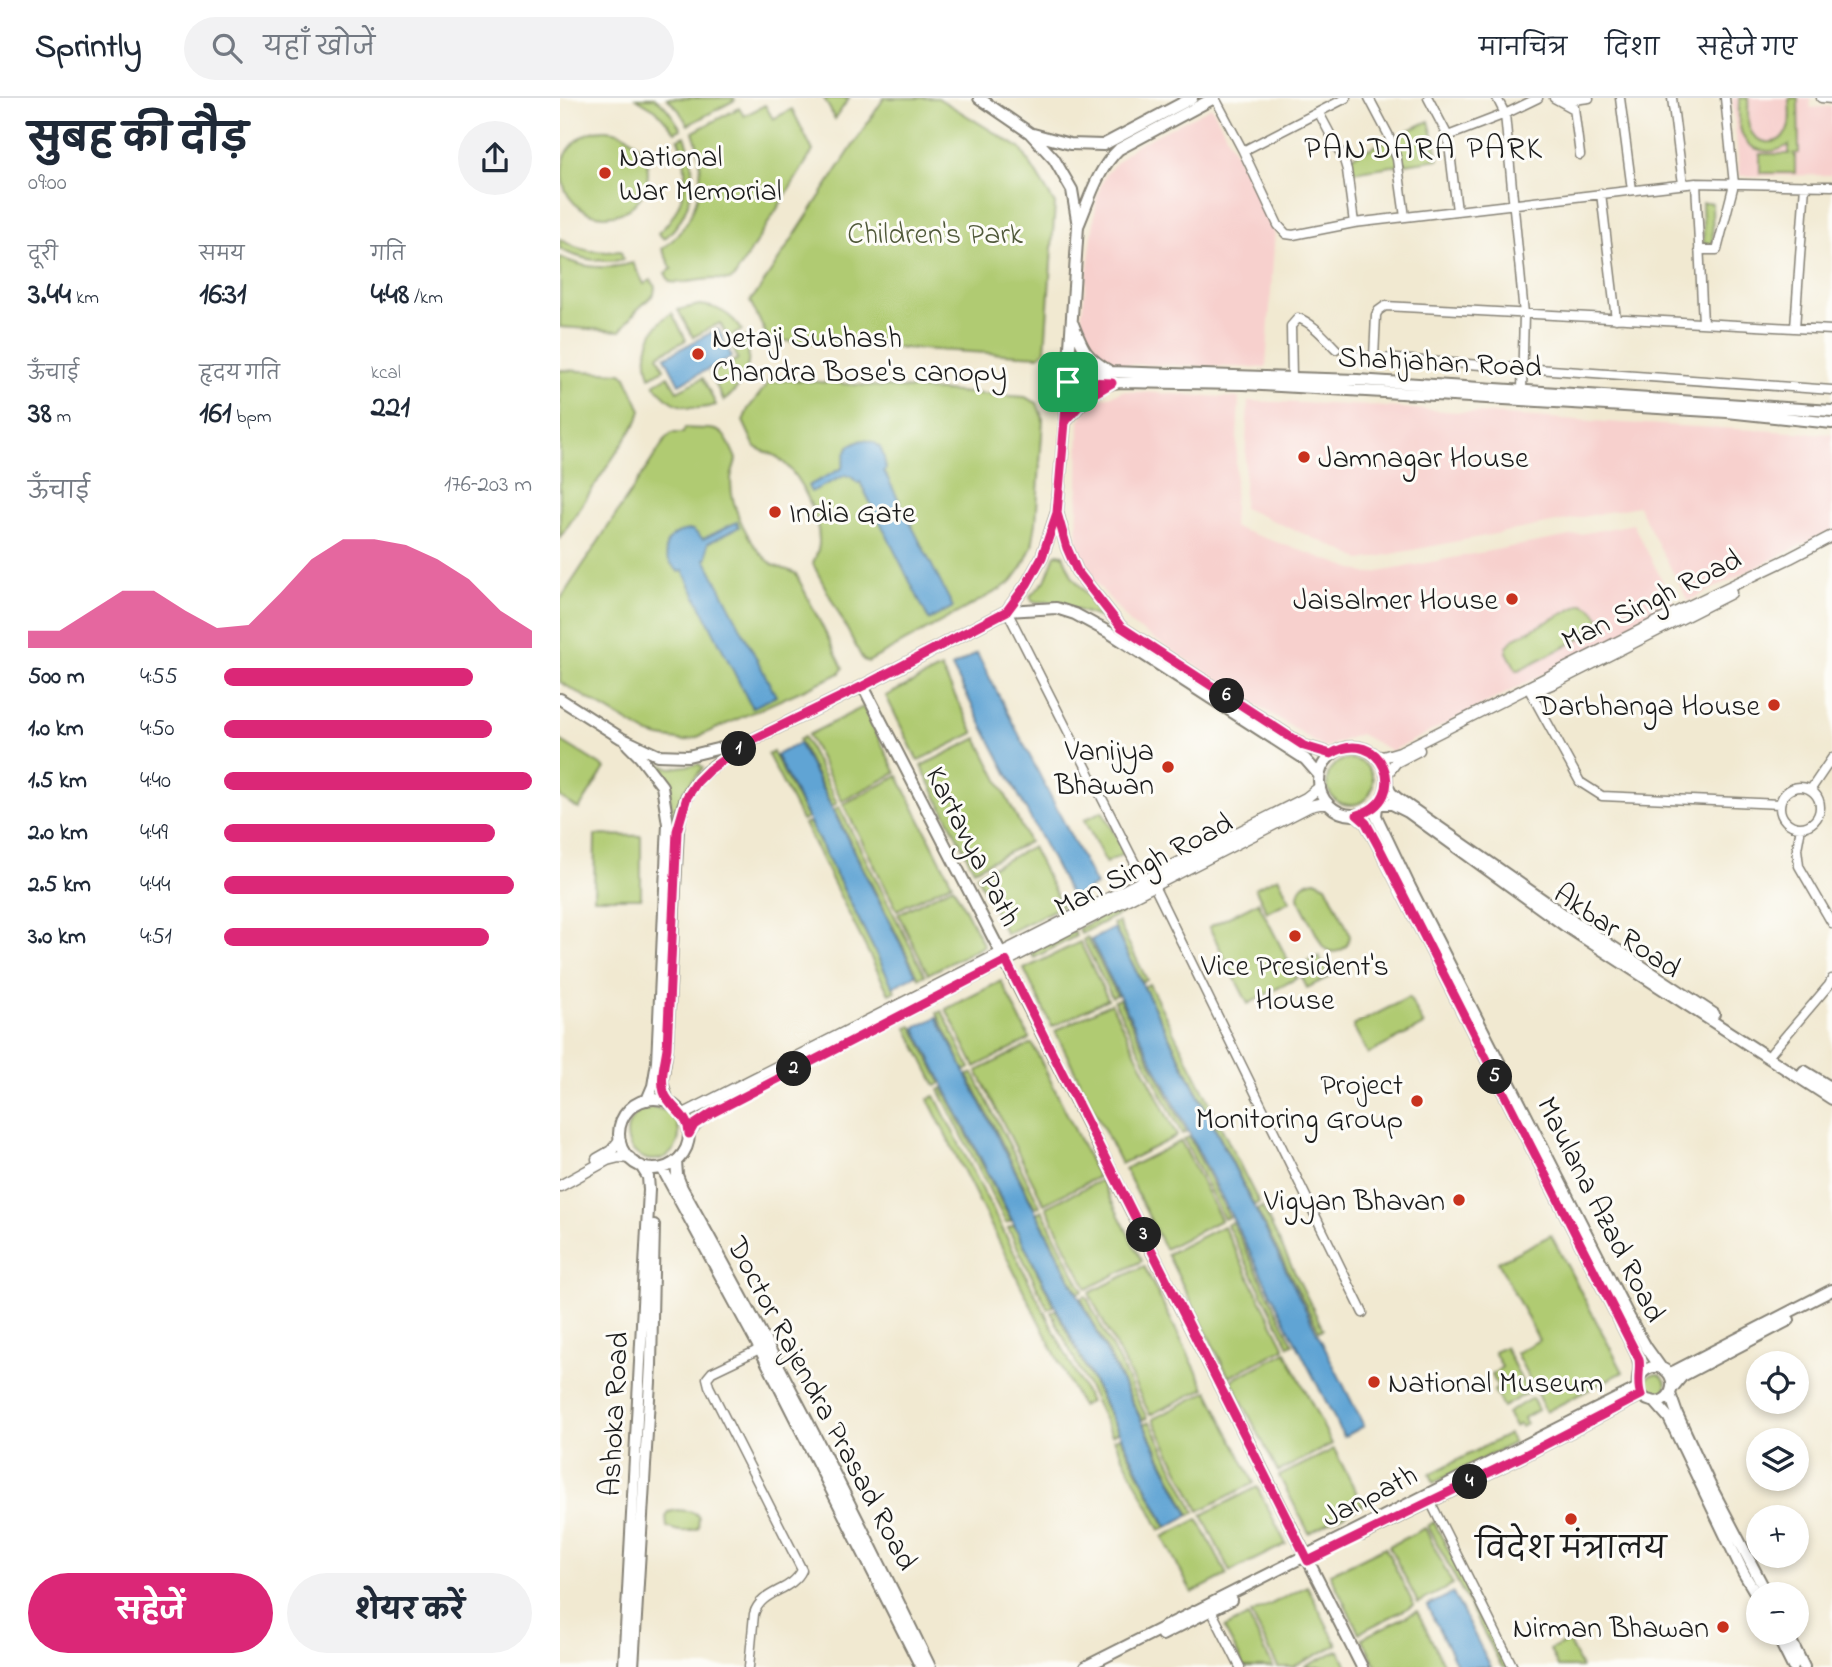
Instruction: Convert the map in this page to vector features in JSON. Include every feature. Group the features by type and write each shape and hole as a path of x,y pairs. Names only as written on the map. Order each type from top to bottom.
{"main road":[{"path":"979,98 1030,133 1054,159 1072,190 1079,226 1057,513 1042,557 1007,611"},
{"path":"1030,133 1069,144 1103,145 1192,98"},
{"path":"1079,226 1107,160 1119,149 1215,98"},
{"path":"1072,321 1083,348 1094,363 1112,378"},
{"path":"1068,377 1112,378"},
{"path":"1065,422 1085,399 1112,378"},
{"name":"Shahjahan Road","path":"1112,378 1357,380 1832,411"},
{"name":"Shahjahan Road","path":"1112,378 1727,412 1832,423"},
{"path":"1057,513 1077,571 1121,627 1304,746 1331,754"},
{"path":"647,1100 653,1086 657,1062 673,827 697,782 709,770 750,741 1007,611 1056,608 1075,614 1102,629 1305,760 1319,781 1322,795 1336,811 1357,815 1367,812 1378,805 1384,795 1387,780 1383,764 1378,757 1368,750 1349,747 1331,754 1322,767 1319,781"},
{"path":"1102,629 1112,615"},
{"name":"Kartavya Path","path":"863,686 1004,957 1362,1667"},
{"path":"560,699 621,738 657,755 688,756 750,741"},
{"path":"621,738 640,757 662,786 673,827 667,1048 662,1082 668,1102"},
{"name":"Akbar Road","path":"1387,780 1397,798 1569,918 1772,1052 1832,1088"},
{"name":"Akbar Road","path":"1378,805 1392,804 1408,812 1564,925 1832,1098"},
{"name":"Maulana Azad Road","path":"1378,805 1376,816 1410,887 1629,1317 1646,1348 1665,1370"},
{"name":"Maulana Azad Road","path":"1357,815 1366,823 1381,851 1606,1292 1639,1359 1639,1386"},
{"path":"657,1099 673,1104 689,1128 689,1140 684,1152 676,1161 661,1168 641,1166 630,1158 620,1140 621,1123 627,1111 647,1100 657,1099"},
{"name":"Doctor Rajendra Prasad Road","path":"676,1161 682,1188 879,1562 930,1667"},
{"name":"Ashoka Road","path":"624,1667 649,1190 648,1177 641,1166"},
{"name":"Doctor Rajendra Prasad Road","path":"661,1168 764,1347 921,1667"},
{"name":"Ashoka Road","path":"633,1667 651,1365 654,1182 661,1168"},
{"path":"1832,1290 1671,1373 1649,1368 1639,1386 1647,1400 1664,1401 1682,1376 1832,1297"},
{"path":"1665,1370 1672,1379 1671,1391 1677,1414 1709,1483 1761,1582"},
{"name":"Janpath","path":"1085,1667 1525,1455 1639,1386"},
{"name":"Janpath","path":"1099,1667 1639,1386"},
{"path":"1655,1402 1669,1418 1749,1582"},
{"path":"1782,1645 1793,1667"},
{"path":"1793,1645 1804,1667"}],"street":[{"path":"1215,98 1278,225 1286,234 1293,235 1354,223 1684,184 1832,186"},
{"path":"1243,151 1346,98"},
{"path":"1369,98 1388,134 1397,159 1405,217"},
{"path":"1428,98 1448,136 1457,211"},
{"path":"1497,98 1505,114 1524,314 1522,390"},
{"path":"1448,136 1538,98"},
{"path":"1555,98 1574,104 1589,98"},
{"path":"1562,98 1574,104"},
{"path":"1620,98 1632,190"},
{"path":"1672,98 1684,184"},
{"path":"1699,250 1717,250 1734,184 1725,98"},
{"path":"1821,98 1832,99"},
{"path":"1574,104 1580,155"},
{"path":"1318,113 1344,160 1354,223"},
{"path":"1696,183 1703,323"},
{"path":"1795,328 1805,184"},
{"path":"1601,193 1616,319"},
{"path":"1374,358 1376,315 1385,306 1832,330"},
{"path":"1292,378 1291,326 1298,318 1317,330 1336,349"},
{"path":"1354,356 1832,390"},
{"name":"Man Singh Road","path":"1378,757 1400,752 1832,536"},
{"name":"Man Singh Road","path":"1387,780 1396,762 1408,755 1832,543"},
{"path":"1007,611 1144,881"},
{"path":"1531,693 1580,782 1602,796 1780,804"},
{"path":"1811,789 1832,758"},
{"name":"Man Singh Road","path":"689,1134 694,1125 712,1113 1144,881 1306,798 1319,781"},
{"path":"1803,786 1816,794 1821,809 1813,823 1801,827 1784,819 1780,804 1788,790 1803,786"},
{"name":"Man Singh Road","path":"682,1115 1154,886 1310,806 1328,804"},
{"path":"1801,827 1797,849 1800,866 1832,923"},
{"path":"1154,886 1363,1313"},
{"path":"1772,1052 1832,979"},
{"path":"560,1180 611,1151 620,1140"},
{"path":"560,1186 609,1159 630,1158"},
{"path":"749,1667 756,1606 792,1583 802,1570 707,1378 712,1372 764,1347"},
{"path":"1430,1501 1513,1667"},
{"path":"1211,1610 1240,1667"}],"shaded area":[{"path":"1732,98 1810,98 1811,108 1832,106 1832,175 1740,176"},
{"path":"1212,107 1275,229 1266,368 1117,364 1094,351 1080,328 1097,197 1101,185 1106,174 1133,147"},
{"path":"1123,391 1239,398 1233,527 1368,574 1633,524 1676,607 1392,751 1360,734 1324,748 1131,624 1077,560 1079,420 1095,401"},
{"path":"1248,401 1832,434 1832,530 1688,601 1638,506 1361,560 1243,508"}],"green space":[{"path":"636,98 658,100 681,129 675,132 656,110"},
{"path":"667,98 734,98 735,100 688,125"},
{"path":"824,98 849,98 835,119"},
{"name":"Children's Park","path":"884,98 938,98 1021,149 1055,204 1045,351 1039,356 769,340 750,301"},
{"path":"1739,98 1748,98 1748,123 1751,132 1760,140 1772,142 1783,137 1789,127 1789,98 1798,98 1799,153 1792,154 1795,154 1795,173 1760,173 1760,154 1789,154 1789,145 1766,151 1747,142 1740,127"},
{"path":"765,105 773,119 792,109 813,151 734,278 670,282 665,273 672,269 662,249 685,225 697,196 700,180 698,148 693,132 739,108 744,116"},
{"path":"1429,121 1439,159 1353,172 1349,158"},
{"path":"605,130 629,137 641,149 648,173 641,197 629,209 605,216 581,209 569,197 562,173 569,149 581,137"},
{"path":"685,136 692,164 691,191 682,217 664,239 658,233 674,213 683,189 685,164 678,139"},
{"path":"1702,203 1712,203 1713,245 1704,246"},
{"path":"560,239 589,251 621,251 623,260 598,261 575,256 560,249"},
{"path":"560,257 596,267 633,263 644,284 651,280 655,287 654,294 620,331 560,327"},
{"path":"699,305 724,312 742,330 728,338 720,323 693,337 678,310"},
{"path":"672,313 686,340 658,355 664,369 650,377 647,359 649,341 658,325"},
{"path":"745,337 748,347 746,372 724,401 710,374 738,359 731,344"},
{"path":"560,370 621,373 626,377 641,410 638,420 560,538"},
{"path":"668,376 677,391 703,378 716,405 690,408 667,398 654,384"},
{"path":"791,380 1025,397 1037,403 1043,419 1036,523 1032,546 1023,566 1012,581 868,662 863,660 813,564 819,546 818,532 807,497 795,476 780,459 755,447 743,421 748,409 769,382"},
{"path":"685,428 712,429 726,439 736,459 731,477 732,491 743,526 763,556 774,565 796,574 843,668 834,676 684,741 646,733 560,682 560,600 667,437 672,433 683,433"},
{"path":"1057,554 1063,555 1072,576 1100,611 1099,617 1052,602 1033,602 1031,595 1045,581"},
{"path":"1582,604 1593,610 1603,627 1517,671 1507,652 1513,639"},
{"path":"941,668 974,733 918,761 886,696"},
{"path":"863,707 896,773 842,801 808,735"},
{"path":"804,737 837,803 832,806 799,740"},
{"path":"977,738 1029,842 974,870 921,766"},
{"path":"560,740 605,768 579,809 560,797"},
{"path":"773,752 807,818 802,821 768,755"},
{"path":"1350,759 1366,766 1373,782 1366,798 1350,805 1334,798 1327,782 1334,766"},
{"path":"648,761 672,768 699,764 703,768 685,789 672,814 669,790 662,776"},
{"path":"898,776 952,883 897,910 843,804"},
{"path":"839,807 925,975 919,978 834,810"},
{"path":"1102,811 1125,853 1106,863 1084,820"},
{"path":"809,822 895,991 889,994 804,824"},
{"path":"595,835 641,836 641,898 594,898"},
{"path":"1032,847 1062,906 1006,934 976,875"},
{"path":"1278,877 1290,901 1267,912 1255,888"},
{"path":"1315,880 1326,885 1348,930 1350,937 1347,945 1338,951 1332,952 1323,947 1298,898 1302,886"},
{"path":"953,886 984,946 928,974 898,914"},
{"path":"1258,902 1297,978 1248,1004 1209,927"},
{"path":"1121,907 1123,912 1081,934 1078,929"},
{"path":"1118,922 1147,980 1142,982 1113,924"},
{"path":"1074,931 1076,936 1034,958 1031,953"},
{"path":"1087,937 1117,995 1112,997 1083,940"},
{"path":"1080,942 1108,999 1052,1027 1024,969"},
{"path":"1319,956 1329,977 1307,988 1297,967"},
{"path":"1001,981 1030,1039 975,1067 946,1009"},
{"path":"1149,984 1217,1117 1212,1120 1144,987"},
{"path":"1409,997 1424,1025 1368,1054 1353,1026"},
{"path":"1119,999 1186,1132 1182,1134 1114,1001"},
{"path":"1111,1003 1177,1136 1121,1164 1055,1031"},
{"path":"942,1011 970,1068 965,1071 937,1013"},
{"path":"912,1026 941,1083 936,1086 907,1028"},
{"path":"1032,1043 1098,1177 1044,1204 977,1071"},
{"path":"973,1073 1040,1206 1035,1208 968,1075"},
{"path":"943,1088 1011,1221 1006,1223 939,1090"},
{"path":"935,1096 1090,1402 1081,1406 928,1099"},
{"path":"653,1108 663,1110 671,1116 677,1124 677,1144 671,1152 663,1158 653,1160 643,1158 635,1152 629,1144 627,1134 629,1124 635,1116 643,1110"},
{"path":"1219,1123 1259,1203 1254,1205 1214,1125"},
{"path":"1189,1137 1229,1217 1224,1219 1184,1139"},
{"path":"1181,1141 1221,1220 1165,1249 1125,1169"},
{"path":"1101,1180 1142,1261 1087,1289 1046,1207"},
{"path":"1262,1207 1323,1329 1319,1331 1257,1210"},
{"path":"1042,1210 1083,1291 1078,1293 1037,1213"},
{"path":"1232,1222 1293,1344 1289,1346 1227,1225"},
{"path":"1014,1225 1054,1306 1048,1309 1008,1228"},
{"path":"1223,1226 1285,1348 1229,1377 1167,1254"},
{"path":"1551,1235 1623,1372 1546,1412 1516,1353 1539,1340 1498,1262"},
{"path":"1144,1266 1205,1388 1150,1415 1089,1293"},
{"path":"1086,1296 1147,1418 1142,1420 1081,1298"},
{"path":"1056,1310 1118,1432 1112,1435 1051,1312"},
{"path":"1505,1347 1528,1393 1503,1407 1494,1391 1498,1387 1492,1375 1502,1367 1494,1352"},
{"path":"1286,1352 1332,1444 1278,1472 1231,1380"},
{"path":"1655,1374 1663,1377 1666,1385 1663,1393 1655,1396 1647,1393 1644,1385 1647,1377"},
{"path":"1208,1391 1254,1483 1199,1511 1153,1419"},
{"path":"1532,1398 1538,1410 1524,1418 1526,1424 1515,1427 1507,1413"},
{"path":"1150,1422 1195,1512 1190,1515 1144,1424"},
{"path":"1509,1434 1514,1443 1434,1483 1430,1474"},
{"path":"1120,1437 1166,1527 1160,1530 1114,1439"},
{"path":"1334,1449 1363,1505 1309,1533 1279,1476"},
{"path":"1257,1487 1286,1544 1230,1572 1202,1515"},
{"path":"677,1510 695,1513 699,1517 698,1528 682,1531 667,1527 666,1516"},
{"path":"1198,1519 1227,1575 1192,1593 1163,1537"},
{"path":"1434,1522 1509,1667 1502,1667 1428,1526"},
{"path":"1425,1528 1453,1585 1418,1603 1389,1546"},
{"path":"1385,1547 1414,1605 1359,1633 1330,1574"},
{"path":"1307,1586 1337,1645 1293,1667 1278,1667 1251,1614"},
{"path":"1417,1611 1445,1667 1377,1667 1362,1638"},
{"path":"1248,1616 1273,1667 1243,1667 1224,1628"},
{"path":"1568,1641 1581,1667 1558,1667 1550,1650"},
{"path":"1339,1650 1347,1667 1304,1667"}],"water":[{"path":"718,329 732,357 679,384 665,357"},
{"path":"862,440 874,443 881,449 886,469 884,471 953,607 929,620 860,482 846,475 811,492 808,486 842,468 849,446"},
{"path":"737,522 739,527 708,543 705,559 776,696 752,708 683,571 679,572 673,566 666,552 668,541 676,534 693,530 703,539"},
{"path":"977,653 1096,885 1072,898 952,667"},
{"path":"799,743 916,975 893,987 776,755"},
{"path":"1114,928 1364,1426 1344,1437 1091,940"},
{"path":"937,1017 1189,1515 1167,1527 915,1028"},
{"path":"1453,1593 1491,1667 1458,1667 1427,1606"}],"place":[{"name":"National War Memorial","path":"605,173"},
{"name":"Netaji Subhash Chandra Bose's canopy","path":"698,354"},
{"name":"Jamnagar House","path":"1304,457"},
{"name":"India Gate","path":"775,512"},
{"name":"Jaisalmer House","path":"1512,599"},
{"name":"Darbhanga House","path":"1774,705"},
{"name":"Vanijya Bhawan","path":"1168,767"},
{"name":"Vice President's House","path":"1295,936"},
{"name":"Project Monitoring Group","path":"1417,1101"},
{"name":"Vigyan Bhavan","path":"1459,1200"},
{"name":"National Museum","path":"1374,1382"},
{"name":"विदेश मंत्रालय","path":"1571,1519"},
{"name":"Nirman Bhawan","path":"1723,1627"}],"district":[{"name":"PANDARA PARK","path":"1424,147"}],"route":[{"path":"1068,382 1057,513 1042,557 1007,611 750,741 709,770 687,797 677,831 667,1048 662,1082 664,1092 668,1102 673,1104 684,1118 689,1134 702,1118 1006,961 1308,1561 1641,1395 1638,1388 1639,1359 1381,851 1366,823 1357,815 1377,806 1384,795 1387,775 1383,764 1377,756 1359,747 1340,749 1331,754 1304,746 1121,627 1077,571 1057,513 1065,422 1085,399 1112,383 1083,382 1081,376 1084,373 1068,373 1068,382"}]}
